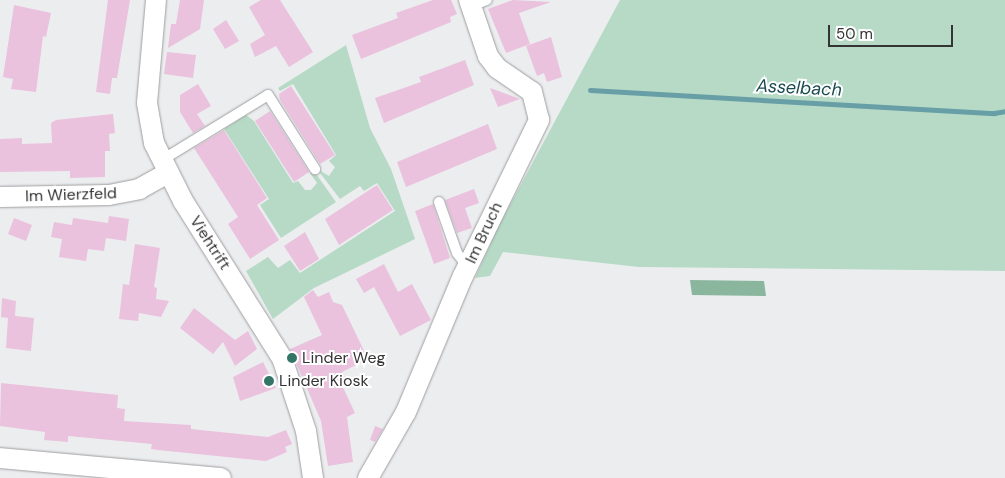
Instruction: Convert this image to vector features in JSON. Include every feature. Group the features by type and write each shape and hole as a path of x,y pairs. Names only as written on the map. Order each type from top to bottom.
{"street":[{"name":"Viehtrift","path":"156,0 147,103 154,143 165,167 282,358 306,431 313,478"},
{"name":"Im Bruch","path":"368,478 406,412 468,267 539,120 532,92 497,68 488,56 476,2"},
{"name":"Im Wierzfeld","path":"0,197 109,195 139,189 165,167"},
{"path":"0,458 221,478"}],"lane":[{"path":"165,167 268,95 314,170"},
{"path":"439,202 458,253 468,267"}],"green space":[{"path":"620,0 1005,0 1005,271 639,267 503,252 490,276 475,278 498,227"},
{"path":"346,45 370,128 391,169 415,239 314,288 273,319 246,271 268,257 278,268 290,260 300,273 395,211 377,183 364,191 360,186 340,199 317,169 329,176 335,167 329,161 336,155 293,84 280,91 278,88"},
{"path":"246,115 254,121 293,183 298,181 305,190 311,190 317,183 310,173 314,171 336,202 281,238 260,205 269,199 224,129"},
{"path":"690,280 764,281 766,296 692,295"}],"building":[{"path":"108,0 130,0 117,78 112,78 110,94 96,92"},
{"path":"180,0 204,0 200,29 168,48 171,24 176,24"},
{"path":"261,0 280,0 313,52 289,67 276,46 255,57 250,44 265,35 249,7"},
{"path":"433,0 451,0 457,14 450,17 451,22 361,59 352,35 398,18 396,13"},
{"path":"513,0 551,2 519,13 530,44 506,53 488,9"},
{"path":"14,5 51,13 46,37 43,36 36,92 11,89 13,79 3,77"},
{"path":"226,20 239,41 225,49 213,29"},
{"path":"551,37 562,77 547,82 544,73 537,76 526,46"},
{"path":"167,52 196,55 193,78 164,74"},
{"path":"465,60 474,85 384,123 375,98 421,82 419,77"},
{"path":"198,84 211,106 197,114 205,126 193,133 180,112 180,95"},
{"path":"291,86 335,155 320,164 280,100 279,94"},
{"path":"490,88 520,99 498,107"},
{"path":"270,111 309,172 294,182 255,121"},
{"path":"113,114 115,133 109,134 110,151 105,151 105,177 70,178 70,171 0,172 0,139 22,138 22,144 52,143 51,123 56,120"},
{"path":"488,124 497,149 406,187 397,162"},
{"path":"224,130 267,198 257,205 279,240 250,259 228,224 238,217 194,148"},
{"path":"377,185 393,210 339,245 325,219"},
{"path":"474,189 479,203 465,208 472,228 457,233 445,200"},
{"path":"433,204 450,258 434,264 415,211"},
{"path":"109,216 129,219 126,241 106,238 104,251 88,249 86,261 59,257 62,239 51,237 54,222 72,225 73,218 108,223"},
{"path":"14,218 32,225 26,241 8,234"},
{"path":"305,232 319,259 300,271 284,246"},
{"path":"135,244 160,248 154,287 157,288 156,299 169,301 161,317 139,313 138,321 119,319 123,284 129,285"},
{"path":"384,264 398,292 412,284 431,320 400,336 374,287 364,293 356,279"},
{"path":"313,290 318,297 329,292 333,302 342,305 368,359 342,372 346,379 340,381 355,413 347,417 353,462 328,466 321,421 290,349 322,335 304,297"},
{"path":"2,298 16,301 15,316 34,318 31,351 6,348 8,318 1,317"},
{"path":"194,308 235,340 248,331 257,349 235,366 223,342 213,354 180,328"},
{"path":"263,362 276,388 240,401 233,377"},
{"path":"1,383 118,395 117,408 125,409 124,421 191,425 191,429 268,437 286,430 292,444 285,447 287,452 266,461 158,450 151,449 152,444 68,436 68,442 44,440 45,432 0,426"},
{"path":"375,426 383,429 375,442 370,440"}],"waterway":[{"name":"Asselbach","path":"590,90 994,113 1005,111"}],"place":[{"name":"Linder Weg","path":"292,358"},
{"name":"Linder Kiosk","path":"269,381"}]}
